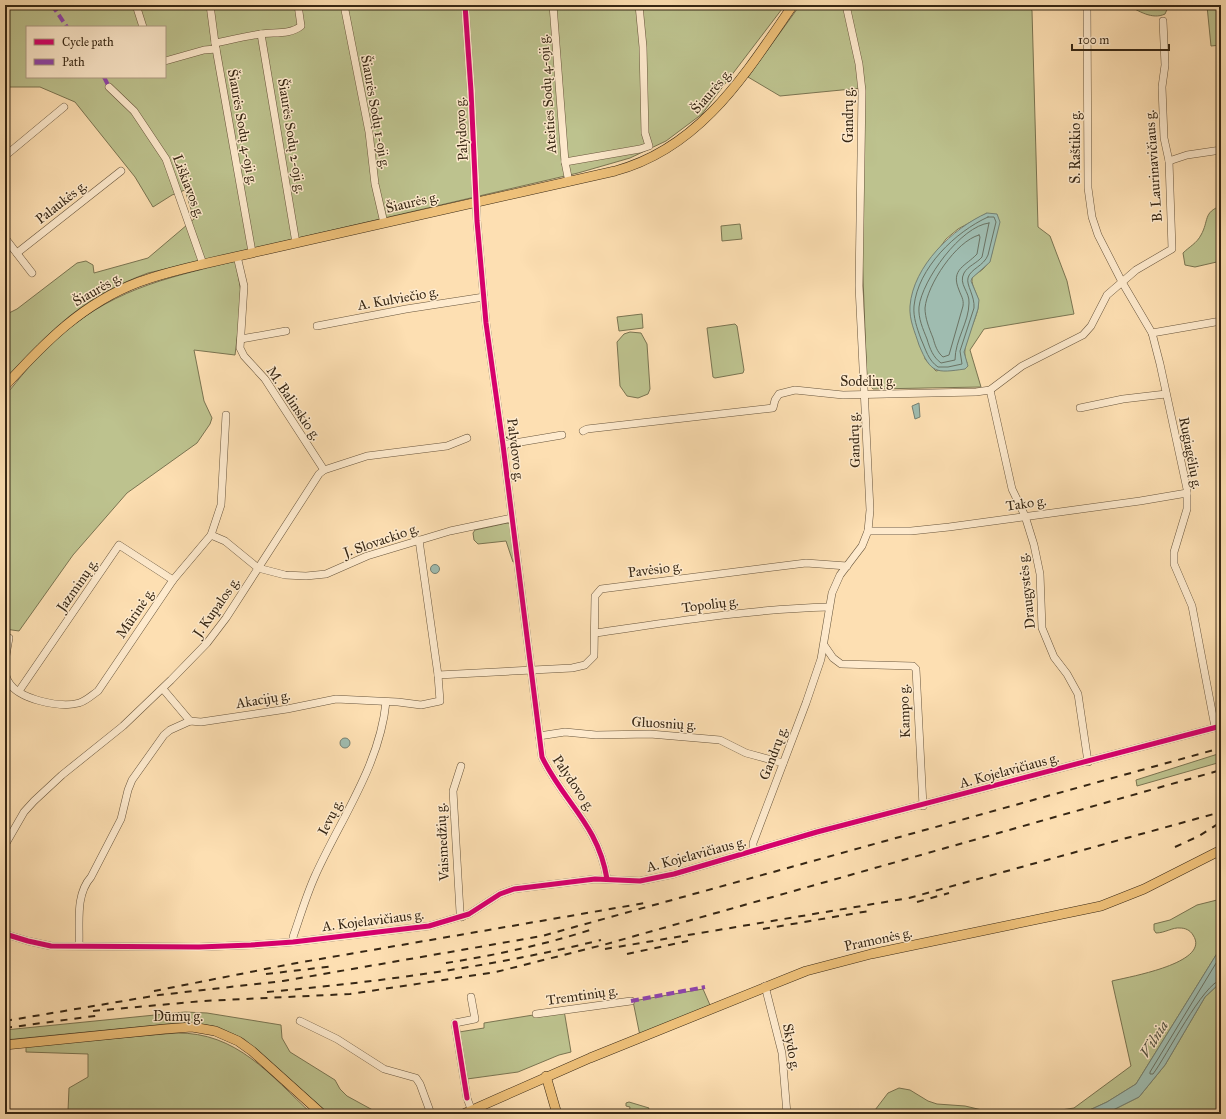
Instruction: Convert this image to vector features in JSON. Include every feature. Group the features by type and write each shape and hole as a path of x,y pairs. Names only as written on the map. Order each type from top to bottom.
{"main road":[{"name":"Šiaurės g.","path":"5,386 52,336 92,305 139,282 252,252 624,169 656,156 686,137 722,103 793,5"},
{"name":"Pramonės g.","path":"467,1112 546,1076 765,986 820,967 871,954 1101,906 1144,888 1221,850"},
{"name":"Dūmų g.","path":"5,1045 164,1028 192,1027 215,1031 238,1041 252,1051 322,1114"},
{"path":"546,1076 557,1114"}],"street":[{"path":"136,5 143,26"},
{"name":"Šiaurės Sodų 4-oji g.","path":"210,5 252,252"},
{"path":"166,61 261,34 289,32 300,26 298,5"},
{"name":"Šiaurės Sodų 1-oji g.","path":"344,5 368,132 375,184 384,223"},
{"name":"Palydovo g.","path":"465,5 476,202 484,297 542,757 548,771 589,828 602,856 607,879"},
{"name":"Ateities Sodų 4-oji g.","path":"553,5 565,162 569,182"},
{"path":"639,5 643,47 645,134 649,146 656,156"},
{"name":"Gandrų g.","path":"753,851 753,843 806,703 824,645 829,607 835,584 862,546 868,530 870,510 859,286 862,92 859,64 846,5"},
{"name":"S. Raštikio g.","path":"1087,5 1089,201 1098,235 1122,282"},
{"name":"B. Laurinavičiaus g.","path":"1122,282 1143,266 1172,249 1169,162 1164,138 1162,88 1165,65 1162,21"},
{"name":"Šiaurės Sodų 2-oji g.","path":"261,34 296,243"},
{"name":"Liškiavos g.","path":"109,87 134,111 166,159 203,264"},
{"path":"5,156 64,107"},
{"path":"565,162 640,149 649,146"},
{"path":"1169,162 1188,155 1221,150"},
{"name":"Palaukės g.","path":"17,253 121,171"},
{"path":"5,238 32,273"},
{"name":"M. Balinskio g.","path":"237,256 244,286 240,348 244,356 266,379 324,470"},
{"path":"990,390 1022,366 1083,335 1091,326 1107,295 1122,282"},
{"name":"Rugiagėlių g.","path":"1122,282 1152,333 1167,396 1187,493 1187,509 1174,552 1174,564 1192,606 1218,727"},
{"name":"A. Kulviečio g.","path":"317,326 406,309 484,297"},
{"path":"1152,333 1221,321"},
{"path":"241,339 286,331"},
{"name":"Sodelių g.","path":"583,431 587,429 773,408 775,400 779,394 790,390 865,394 976,392 990,390"},
{"name":"Draugystės g.","path":"990,390 1009,476 1025,516 1034,545 1040,574 1042,628 1054,657 1067,674 1078,694 1088,762"},
{"path":"1080,408 1123,399 1167,396"},
{"name":"Mūrinė g.","path":"9,638 6,662 7,678 13,688 53,705 79,703 87,699 102,686 173,580 211,535 221,505 226,414"},
{"path":"503,445 562,435"},
{"path":"324,470 367,456 447,446 467,438"},
{"name":"J. Kupalos g.","path":"5,845 24,812 34,800 62,775 123,726 163,689 218,630 319,474 324,470"},
{"name":"Tako g.","path":"868,530 911,531 1140,501 1187,493"},
{"name":"J. Slovackio g.","path":"258,568 285,575 306,576 326,574 360,558 450,530 512,518"},
{"path":"211,535 225,541 258,568"},
{"name":"Akacijų g.","path":"80,946 82,892 84,885 91,877 121,818 132,780 164,735 170,730 190,721 201,722 287,709 336,699 421,705 438,702 440,697 438,674 420,540"},
{"name":"Jazminų g.","path":"19,691 119,545 173,580"},
{"name":"Pavėsio g.","path":"438,674 572,668 585,665 594,656 595,596 601,589 806,563 847,566"},
{"name":"Topolių g.","path":"594,633 723,615 800,607 829,607"},
{"name":"Kampo g.","path":"824,645 833,658 841,664 913,666 916,669 923,806"},
{"path":"163,689 190,721"},
{"name":"Ievų g.","path":"294,942 293,936 315,877 357,793 375,747 386,702"},
{"name":"A. Kojelavičiaus g.","path":"5,934 41,944 80,946 199,947 294,942 429,926 462,917 500,894 514,889 595,879 631,881 652,879 817,832 923,806 1218,727"},
{"name":"Gluosnių g.","path":"539,736 565,732 596,734 650,734 720,740 746,753 783,764"},
{"name":"Vaismedžių g.","path":"461,766 453,791 457,881 460,912 462,917"},
{"name":"Skydo g.","path":"765,986 782,1054 787,1114"},
{"path":"467,1112 467,1098 455,1023 475,1020 471,996"},
{"name":"Tremtinių g.","path":"536,1014 631,1001"},
{"path":"300,1021 337,1039 384,1069 416,1078 420,1084 431,1114"}],"green space":[{"path":"5,5 785,5 702,114 666,141 630,158 578,173 148,273 125,282 104,293 69,316 53,330 5,379 5,315 17,309 77,263 86,261 93,265 94,273 148,258 194,219 185,190 172,195 153,207 135,177 75,102 40,87 5,87"},
{"path":"800,5 849,5 851,10 856,5 1030,5 1032,11 1038,227 1050,236 1067,281 1074,314 984,329 970,350 981,387 873,389 867,383 862,251 862,88 780,96 748,77","holes":["987,213 992,234 993,248 989,262 972,278 977,295 978,308 966,343 965,356 967,363 936,371 925,359 921,274 946,239 958,229"]},
{"path":"1127,5 1169,5 1165,14 1155,16 1146,14"},
{"path":"1221,5 1221,45 1211,46 1207,6"},
{"path":"1221,206 1221,261 1195,267 1185,265 1183,253 1199,238 1211,211"},
{"path":"740,224 742,239 722,241 721,226"},
{"path":"236,261 242,299 235,355 194,350 204,401 212,418 210,424 197,443 127,493 73,555 19,631 5,629 5,396 45,349 73,325 94,310 138,289 160,281"},
{"path":"642,314 643,328 619,331 617,317"},
{"path":"735,324 737,326 744,370 743,373 715,378 713,377 707,328"},
{"path":"630,332 641,333 647,344 650,389 648,394 638,398 627,396 620,386 617,342 624,334"},
{"path":"507,523 510,524 515,561 513,562 506,541 478,544 474,540 473,533 475,530"},
{"path":"1221,753 1221,762 1137,786 1136,780"},
{"path":"1221,899 1221,947 1136,1084 1107,1102 1081,1114 1035,1114 1074,1108 1131,1066 1112,981 1166,967 1180,961 1191,953 1196,945 1193,935 1190,932 1186,929 1177,928 1156,933 1154,930 1154,924 1170,920 1197,905"},
{"path":"1221,982 1221,1114 1105,1114 1139,1097 1165,1065 1205,997"},
{"path":"703,989 710,1005 640,1036 633,1001"},
{"path":"564,1010 571,1052 559,1055 518,1072 467,1079 459,1032 484,1028 484,1023"},
{"path":"185,1012 207,1013 281,1025 282,1038 290,1052 335,1080 340,1089 347,1096 380,1114 329,1114 244,1039 218,1027 188,1022 5,1040 5,1030"},
{"path":"176,1033 198,1035 217,1040 235,1048 251,1058 267,1071 312,1114 68,1111 69,1088 88,1077 88,1054 26,1052 26,1046"},
{"path":"899,1088 910,1090 928,1101 937,1104 965,1106 999,1114 942,1114 910,1110 891,1114 872,1114 888,1093"},
{"path":"629,1102 649,1108 647,1114 629,1114 630,1107 626,1106 626,1103"}],"water":[{"path":"987,213 997,214 1000,222 990,262 972,278 971,281 979,300 978,309 964,352 968,366 965,369 941,371 931,366 927,362 919,345 910,316 913,291 927,263 948,238 961,228"},
{"path":"919,403 920,417 915,419 912,406"},
{"path":"433,565 437,565 439,569 437,573 433,573 431,571 431,567"},
{"path":"343,738 347,738 349,739 349,747 343,748 340,745 340,741"},
{"path":"1221,947 1221,982 1205,997 1165,1065 1139,1097 1105,1114 1081,1114 1107,1102 1136,1084"},
{"path":"901,1110 942,1114 891,1114"}],"railway":[{"path":"5,1021 159,995 283,981 542,936 1221,748"},
{"path":"93,1011 203,1001 350,994 496,972 603,945 1221,770"},
{"path":"605,949 909,898 1221,812"},
{"path":"1175,847 1199,836 1221,822"},
{"path":"917,902 949,893"},
{"path":"154,991 291,964 645,903"},
{"path":"763,929 869,911"},
{"path":"446,963 519,949 590,930"},
{"path":"267,992 393,978 477,966 560,950 601,940"},
{"path":"627,954 688,941"},
{"path":"266,974 335,966"},
{"path":"5,1028 102,1015"}],"marked path":[{"path":"52,5 66,26"},
{"path":"104,78 109,87"},
{"path":"631,1001 705,987"}],"cycle path":[{"path":"465,5 471,91 477,221 486,323 503,445 542,757 560,788 588,828 596,843 603,860 607,879"},
{"path":"5,934 51,946 199,947 293,942 429,926 469,914 500,894 514,889 595,879 640,881 674,874 817,832 1221,726"},
{"path":"455,1023 467,1098"}],"water label":[{"name":"Vilnia","path":"1154,1039"}]}
